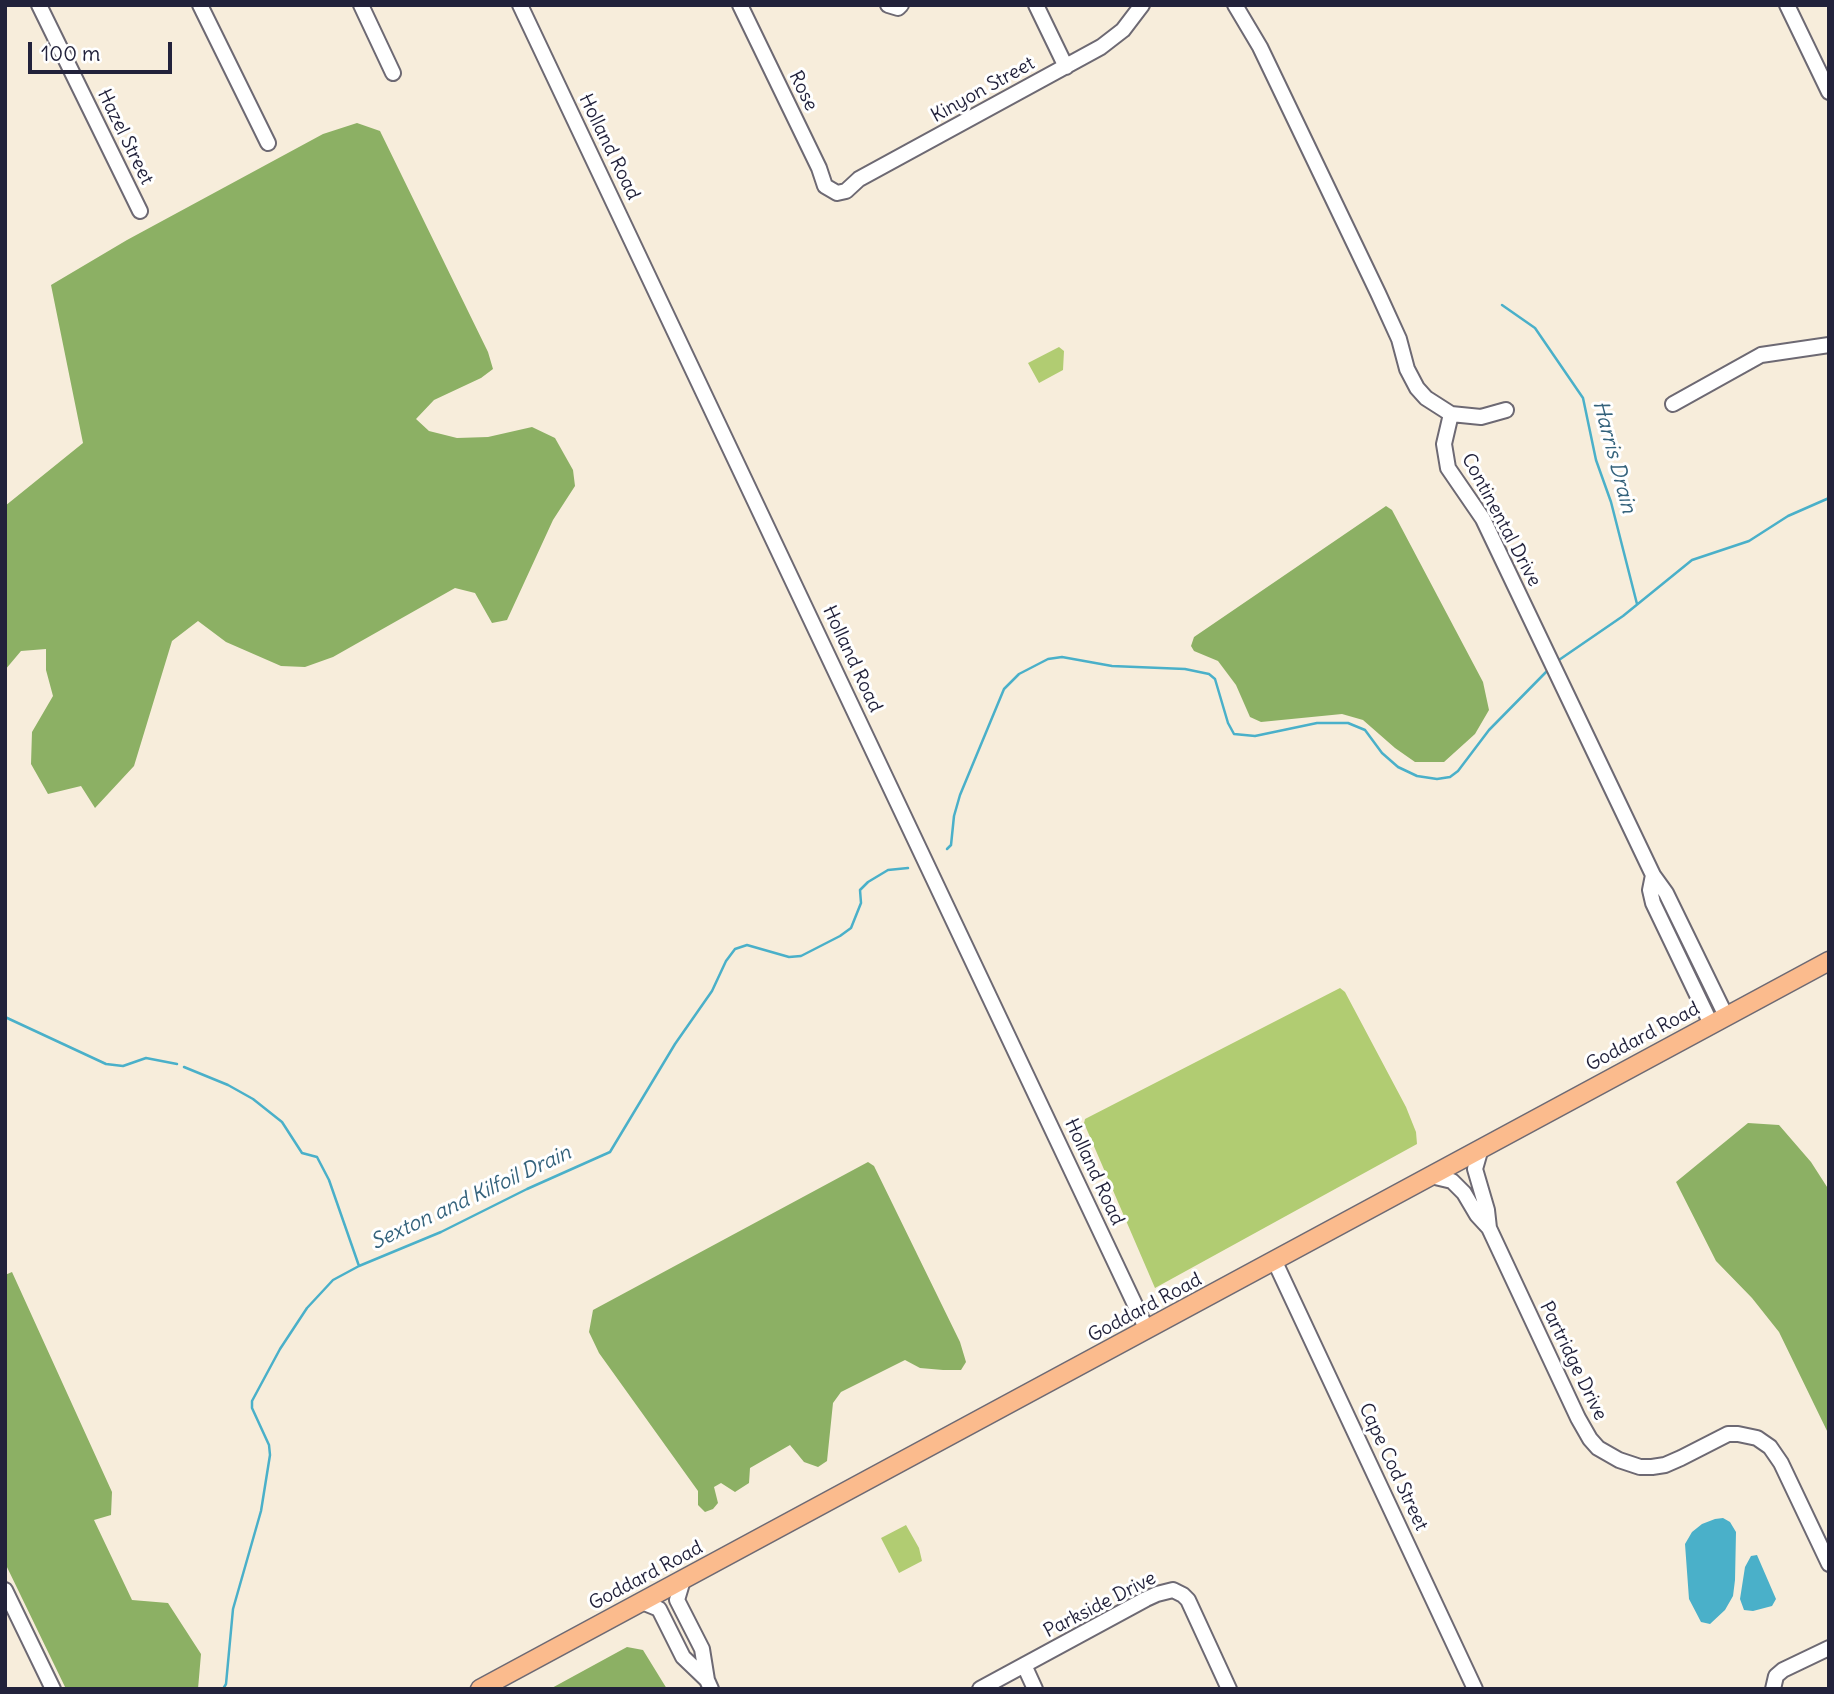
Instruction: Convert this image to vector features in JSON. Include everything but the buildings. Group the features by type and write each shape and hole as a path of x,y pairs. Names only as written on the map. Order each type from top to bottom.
{"main road":[{"name":"Goddard Road","path":"480,1689 1829,961"}],"street":[{"name":"Hazel Street","path":"39,5 140,211"},
{"path":"200,5 268,144"},
{"path":"361,5 393,73"},
{"name":"Holland Road","path":"520,5 1147,1331"},
{"name":"Rose","path":"740,5 819,168 825,186 833,192"},
{"path":"888,5 898,8 901,5"},
{"path":"1036,5 1066,67"},
{"name":"Kinyon Street","path":"833,192 846,191 859,180 1111,41 1142,5"},
{"path":"1235,5 1260,47 1372,280 1399,340 1412,379 1426,398 1451,414 1481,417 1506,410"},
{"path":"1787,5 1829,92"},
{"path":"1673,404 1761,355 1829,345"},
{"name":"Continental Drive","path":"1451,414 1444,444 1448,468 1483,519 1653,875 1666,893 1719,1020"},
{"path":"1481,1148 1475,1169 1487,1210 1489,1228"},
{"path":"1431,1176 1452,1181 1489,1228"},
{"name":"Partridge Drive","path":"1489,1228 1578,1418 1598,1448 1619,1460 1640,1467 1652,1467 1665,1465 1728,1434 1757,1438 1770,1447 1781,1463 1829,1564"},
{"name":"Cape Cod Street","path":"1275,1262 1475,1689"},
{"path":"683,1580 677,1600 702,1649 709,1684"},
{"path":"5,1590 53,1689"},
{"name":"Parkside Drive","path":"980,1689 1146,1599 1172,1590 1188,1600 1229,1689"},
{"path":"642,1602 659,1609 683,1657 709,1684"},
{"path":"1773,1689 1776,1676 1783,1670 1829,1648"},
{"path":"1024,1665 1035,1689"}],"green space":[{"path":"357,123 380,131 488,352 493,369 481,378 434,400 416,419 429,431 457,438 488,437 532,427 555,438 573,470 575,486 553,520 507,620 492,623 475,593 455,588 333,657 305,667 281,666 226,642 198,621 172,641 134,766 95,808 81,786 48,794 31,764 32,732 53,696 46,670 46,649 21,651 5,670 5,506 83,443 51,285 127,240 323,134"},
{"path":"1059,347 1064,351 1063,370 1039,383 1028,363"},
{"path":"1386,506 1392,510 1483,682 1489,710 1475,734 1444,762 1415,762 1363,720 1342,714 1261,722 1250,717 1236,685 1218,661 1194,651 1191,646 1194,637"},
{"path":"1340,988 1345,992 1406,1107 1416,1132 1417,1144 1155,1288 1084,1123 1085,1119"},
{"path":"1748,1123 1779,1125 1811,1162 1829,1190 1829,1435 1779,1332 1752,1298 1716,1261 1676,1182"},
{"path":"868,1162 874,1166 960,1342 966,1362 961,1370 943,1370 920,1368 905,1360 841,1392 833,1403 827,1461 818,1467 804,1462 790,1445 750,1468 749,1483 735,1492 721,1483 714,1487 718,1503 705,1512 698,1505 698,1491 599,1353 589,1332 593,1310"},
{"path":"12,1272 112,1492 111,1515 94,1520 132,1600 168,1603 201,1654 198,1689 66,1689 5,1563 5,1275"},
{"path":"906,1525 919,1548 922,1561 899,1573 881,1538"},
{"path":"627,1647 643,1650 667,1689 550,1689"}],"water":[{"path":"1723,1518 1730,1522 1736,1532 1735,1580 1733,1596 1725,1610 1710,1624 1701,1622 1689,1599 1685,1544 1692,1532 1702,1524"},
{"path":"1757,1555 1776,1599 1772,1606 1753,1611 1744,1610 1740,1599 1745,1567 1751,1556"}],"waterway":[{"name":"Harris Drain","path":"1502,305 1535,328 1583,398 1596,460 1611,502 1637,604"},
{"name":"Sexton and Kilfoil Drain","path":"1556,662 1623,616 1692,560 1749,541 1788,516 1829,498"},
{"name":"Sexton and Kilfoil Drain","path":"947,849 951,845 954,816 960,795 1004,689 1019,674 1048,659 1062,657 1112,666 1185,669 1209,674 1215,679 1234,734 1255,736 1317,723 1348,723 1365,730 1382,753 1398,767 1417,776 1437,779 1450,777 1458,771 1489,730 1549,669"},
{"name":"Sexton and Kilfoil Drain","path":"223,1689 226,1684 233,1609 261,1511 270,1455 269,1445 252,1408 252,1401 280,1349 307,1308 333,1280 359,1266 441,1232 610,1152 675,1044 712,991 726,961 735,949 747,945 789,957 801,956 851,928 861,903 860,890 868,882 888,870 908,868"},
{"path":"5,1017 106,1064 123,1066 146,1058 177,1064"},
{"path":"184,1067 228,1085 253,1099 282,1122 302,1153 317,1157 329,1180 359,1266"}]}
